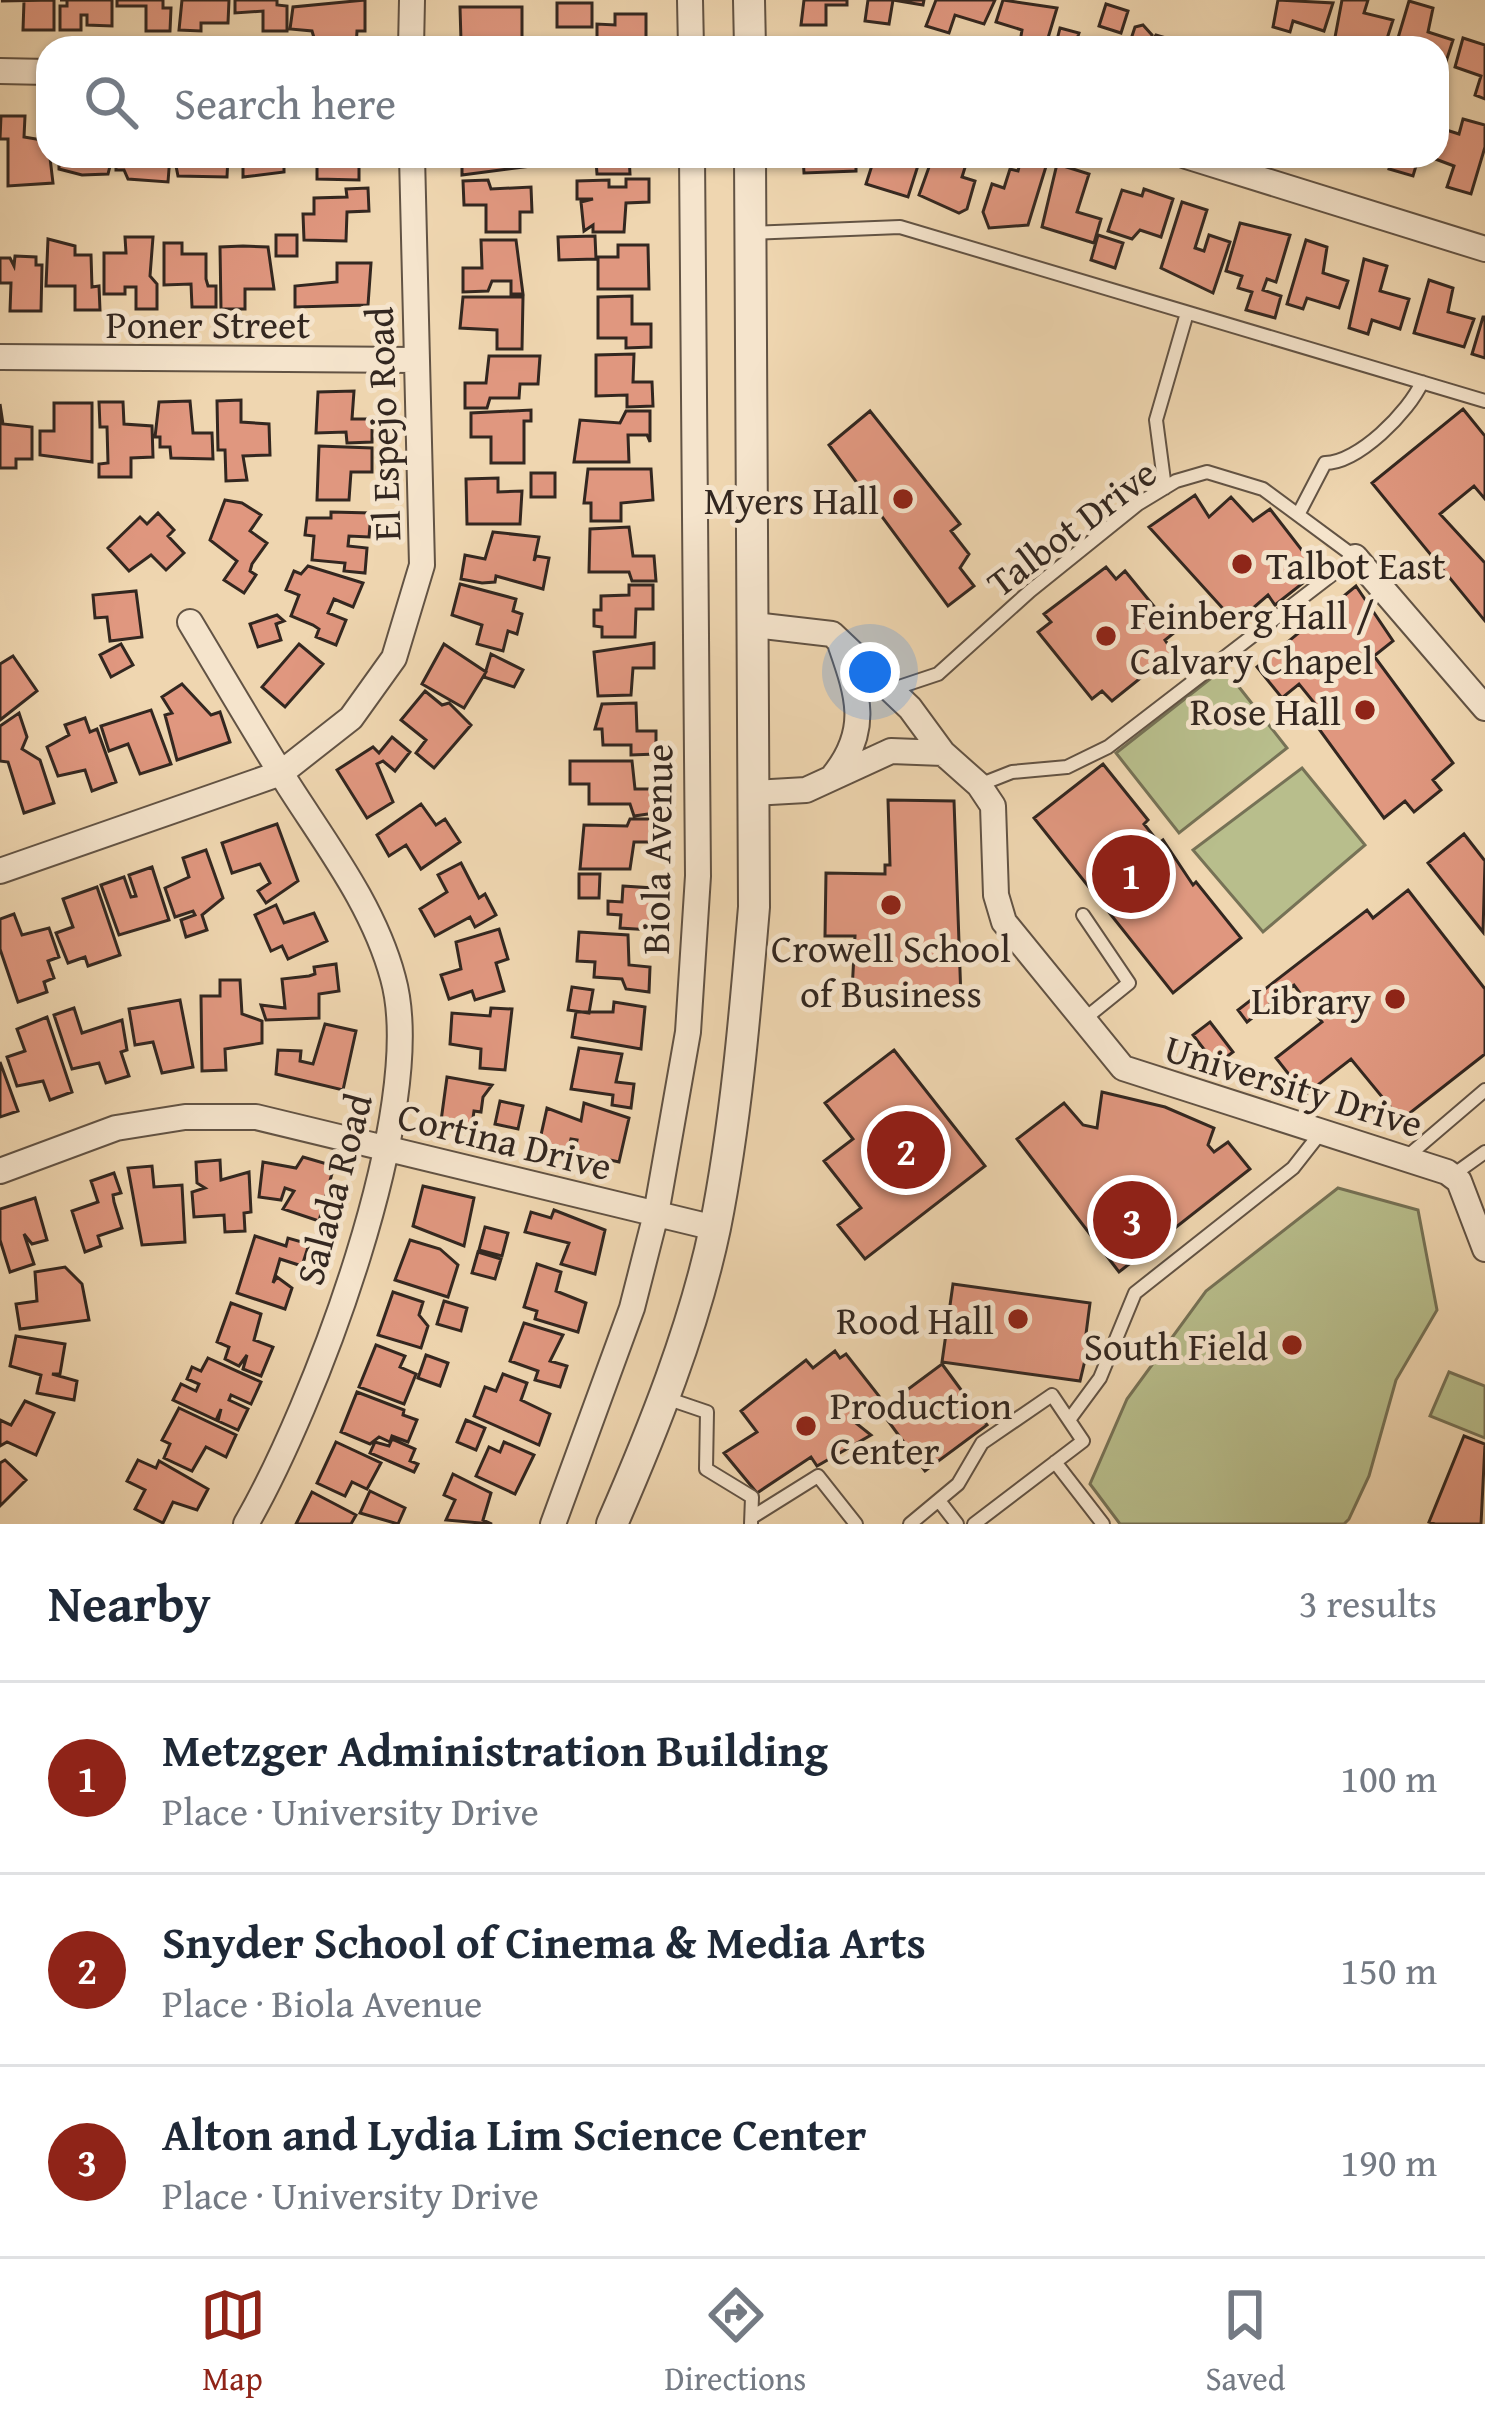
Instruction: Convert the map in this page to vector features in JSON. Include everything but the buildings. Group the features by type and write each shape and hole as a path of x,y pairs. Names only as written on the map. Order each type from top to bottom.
{"street":[{"path":"411,36 412,0"},
{"path":"690,0 691,36"},
{"path":"749,0 750,36"},
{"path":"0,71 36,72"},
{"name":"El Espejo Road","path":"0,871 281,773 351,718 394,658 422,565 412,168"},
{"name":"Biola Avenue","path":"554,1524 602,1402 656,1214 688,1032 698,876 692,168"},
{"path":"612,1524 663,1396 715,1228 745,1016 754,907 750,168"},
{"path":"1225,168 1485,249"},
{"name":"Poner Street","path":"0,357 415,360"},
{"path":"1355,557 1485,708"},
{"name":"Salada Road","path":"190,622 365,905 394,980 403,1057 389,1148 338,1312 267,1487 246,1524"},
{"path":"754,625 820,630 839,640 892,689 943,752 980,785"},
{"path":"832,777 852,748 861,715 839,640"},
{"path":"754,793 806,790 890,751 943,752"},
{"name":"University Drive","path":"980,785 993,806 996,895 1004,922 1123,1068 1408,1155 1452,1175 1485,1250"},
{"name":"Cortina Drive","path":"0,1171 116,1128 185,1117 256,1117 715,1228"}],"lane":[{"path":"749,234 900,227 1485,401"},
{"path":"1165,488 1156,420 1187,313"},
{"path":"1299,513 1325,464 1341,463 1357,452 1416,396 1422,382"},
{"name":"Talbot Drive","path":"892,689 938,674 1030,591 1165,488 1207,472 1263,489 1355,557"},
{"path":"980,785 1012,772 1067,767 1108,747 1355,557"},
{"path":"1081,1022 1129,983 1083,915"},
{"path":"1408,1155 1485,1090"},
{"path":"1069,1420 1100,1378 1135,1293 1293,1168 1322,1130"},
{"path":"1452,1175 1485,1152"},
{"path":"910,1524 940,1502 982,1443 1052,1395 1083,1441 974,1524"},
{"path":"663,1396 707,1412 706,1469 752,1497 752,1520"},
{"path":"1055,1462 1103,1524"},
{"path":"752,1520 818,1476 856,1524"},
{"path":"940,1502 957,1524"}],"green space":[{"path":"1224,668 1287,748 1179,833 1116,753"},
{"path":"1302,768 1365,845 1263,932 1193,850"},
{"name":"South Field","path":"1338,1188 1418,1210 1437,1310 1396,1380 1369,1476 1349,1519 1344,1524 1120,1524 1090,1484 1127,1399 1206,1291"},
{"path":"1449,1372 1485,1386 1485,1438 1430,1416"}],"place":[{"name":"Myers Hall","path":"903,499"},
{"name":"Talbot East","path":"1242,564"},
{"name":"Feinberg Hall / Calvary Chapel","path":"1106,636"},
{"name":"Rose Hall","path":"1365,710"},
{"name":"Metzger Administration Building","path":"1131,874"},
{"name":"Crowell School of Business","path":"891,905"},
{"name":"Library","path":"1395,999"},
{"name":"Snyder School of Cinema & Media Arts","path":"906,1150"},
{"name":"Alton and Lydia Lim Science Center","path":"1132,1220"},
{"name":"Rood Hall","path":"1018,1319"},
{"name":"South Field","path":"1292,1345"},
{"name":"Production Center","path":"806,1426"}]}
